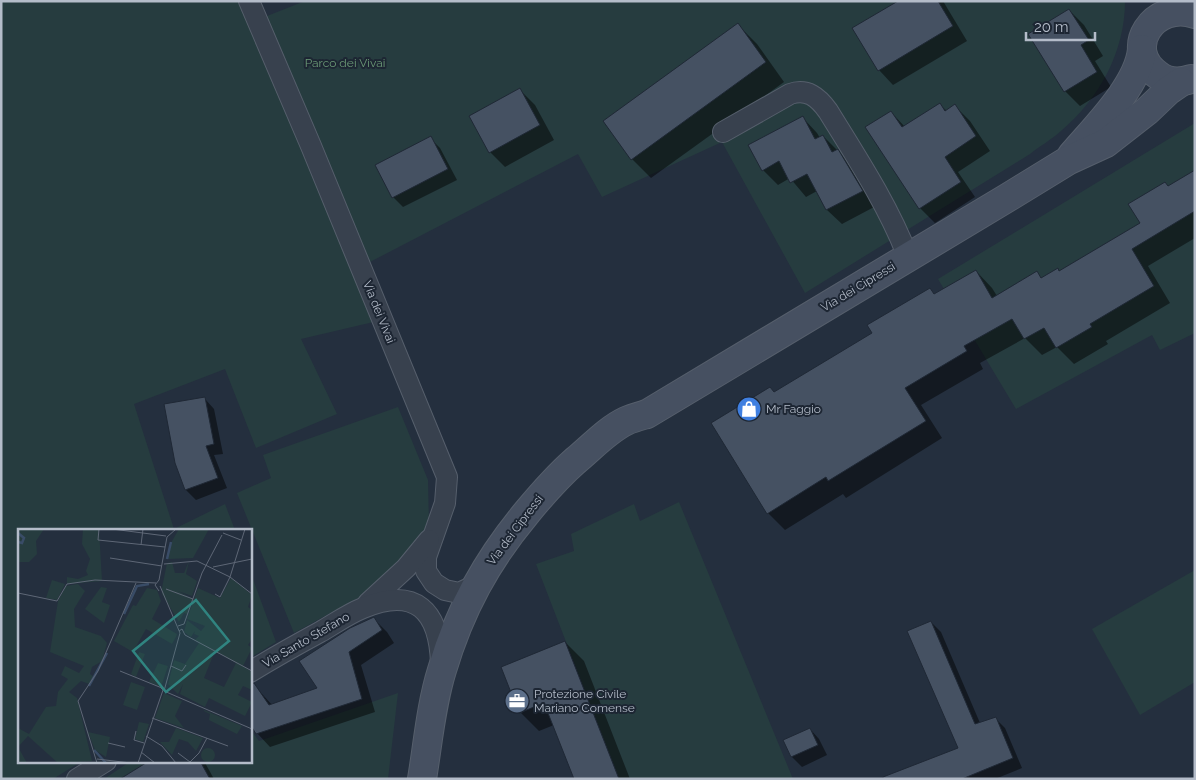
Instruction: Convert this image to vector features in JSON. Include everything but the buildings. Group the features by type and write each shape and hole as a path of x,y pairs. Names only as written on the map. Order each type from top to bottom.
{"main road":[{"path":"1193,1 1195,5"},
{"path":"1190,80 1167,80 1152,71 1146,62 1145,26 1157,15 1170,10 1185,9 1195,14"},
{"name":"Via dei Cipressi","path":"1069,160 1133,78 1140,60 1145,26"},
{"name":"Via dei Cipressi","path":"422,779 432,711 442,671 460,619 476,585 494,554 561,473 608,432 626,421 647,414 1069,160 1096,149 1114,138 1168,90 1190,80"},
{"name":"Via dei Cipressi","path":"436,779 454,684 464,653 489,592 509,558 540,514 605,452 634,429 647,414"}],"street":[{"name":"Via dei Vivai","path":"249,1 311,146 447,477 446,503 426,557 426,571 434,584 444,590 459,593 476,585"},
{"path":"723,132 790,94 801,91 812,95 828,111 878,193 896,226 908,257"},
{"name":"Via Santo Stefano","path":"363,608 406,568 437,529"},
{"name":"Via Santo Stefano","path":"251,671 363,608 388,600 413,602 425,611 434,622 441,648 442,671"},
{"path":"77,779 104,762"}],"green space":[{"name":"Parco dei Vivai","path":"1,1 249,1 257,20 305,1 1125,1 1124,20 1120,38 1115,56 1107,73 1087,104 1061,131 1030,154 805,293 722,142 602,197 578,154 368,263 382,320 301,339 337,414 256,448 225,369 134,404 174,529 18,529 18,762 80,762 53,779 1,779"},
{"path":"1195,123 1195,333 1160,350 1152,335 1016,409 938,279"},
{"path":"398,407 428,480 429,526 378,587 294,633 237,493 271,478 263,455"},
{"path":"679,502 793,779 619,779 536,564 574,551 571,534 634,504 640,521"},
{"path":"225,504 235,529 174,529"},
{"path":"1195,570 1195,682 1140,715 1092,629"},
{"path":"251,574 276,642 251,657"},
{"path":"398,693 388,779 104,779 130,762 251,762 251,730 259,741"}],"place":[{"name":"Mr Faggio","path":"749,409"},
{"name":"Protezione Civile Mariano Comense","path":"517,701"}]}
